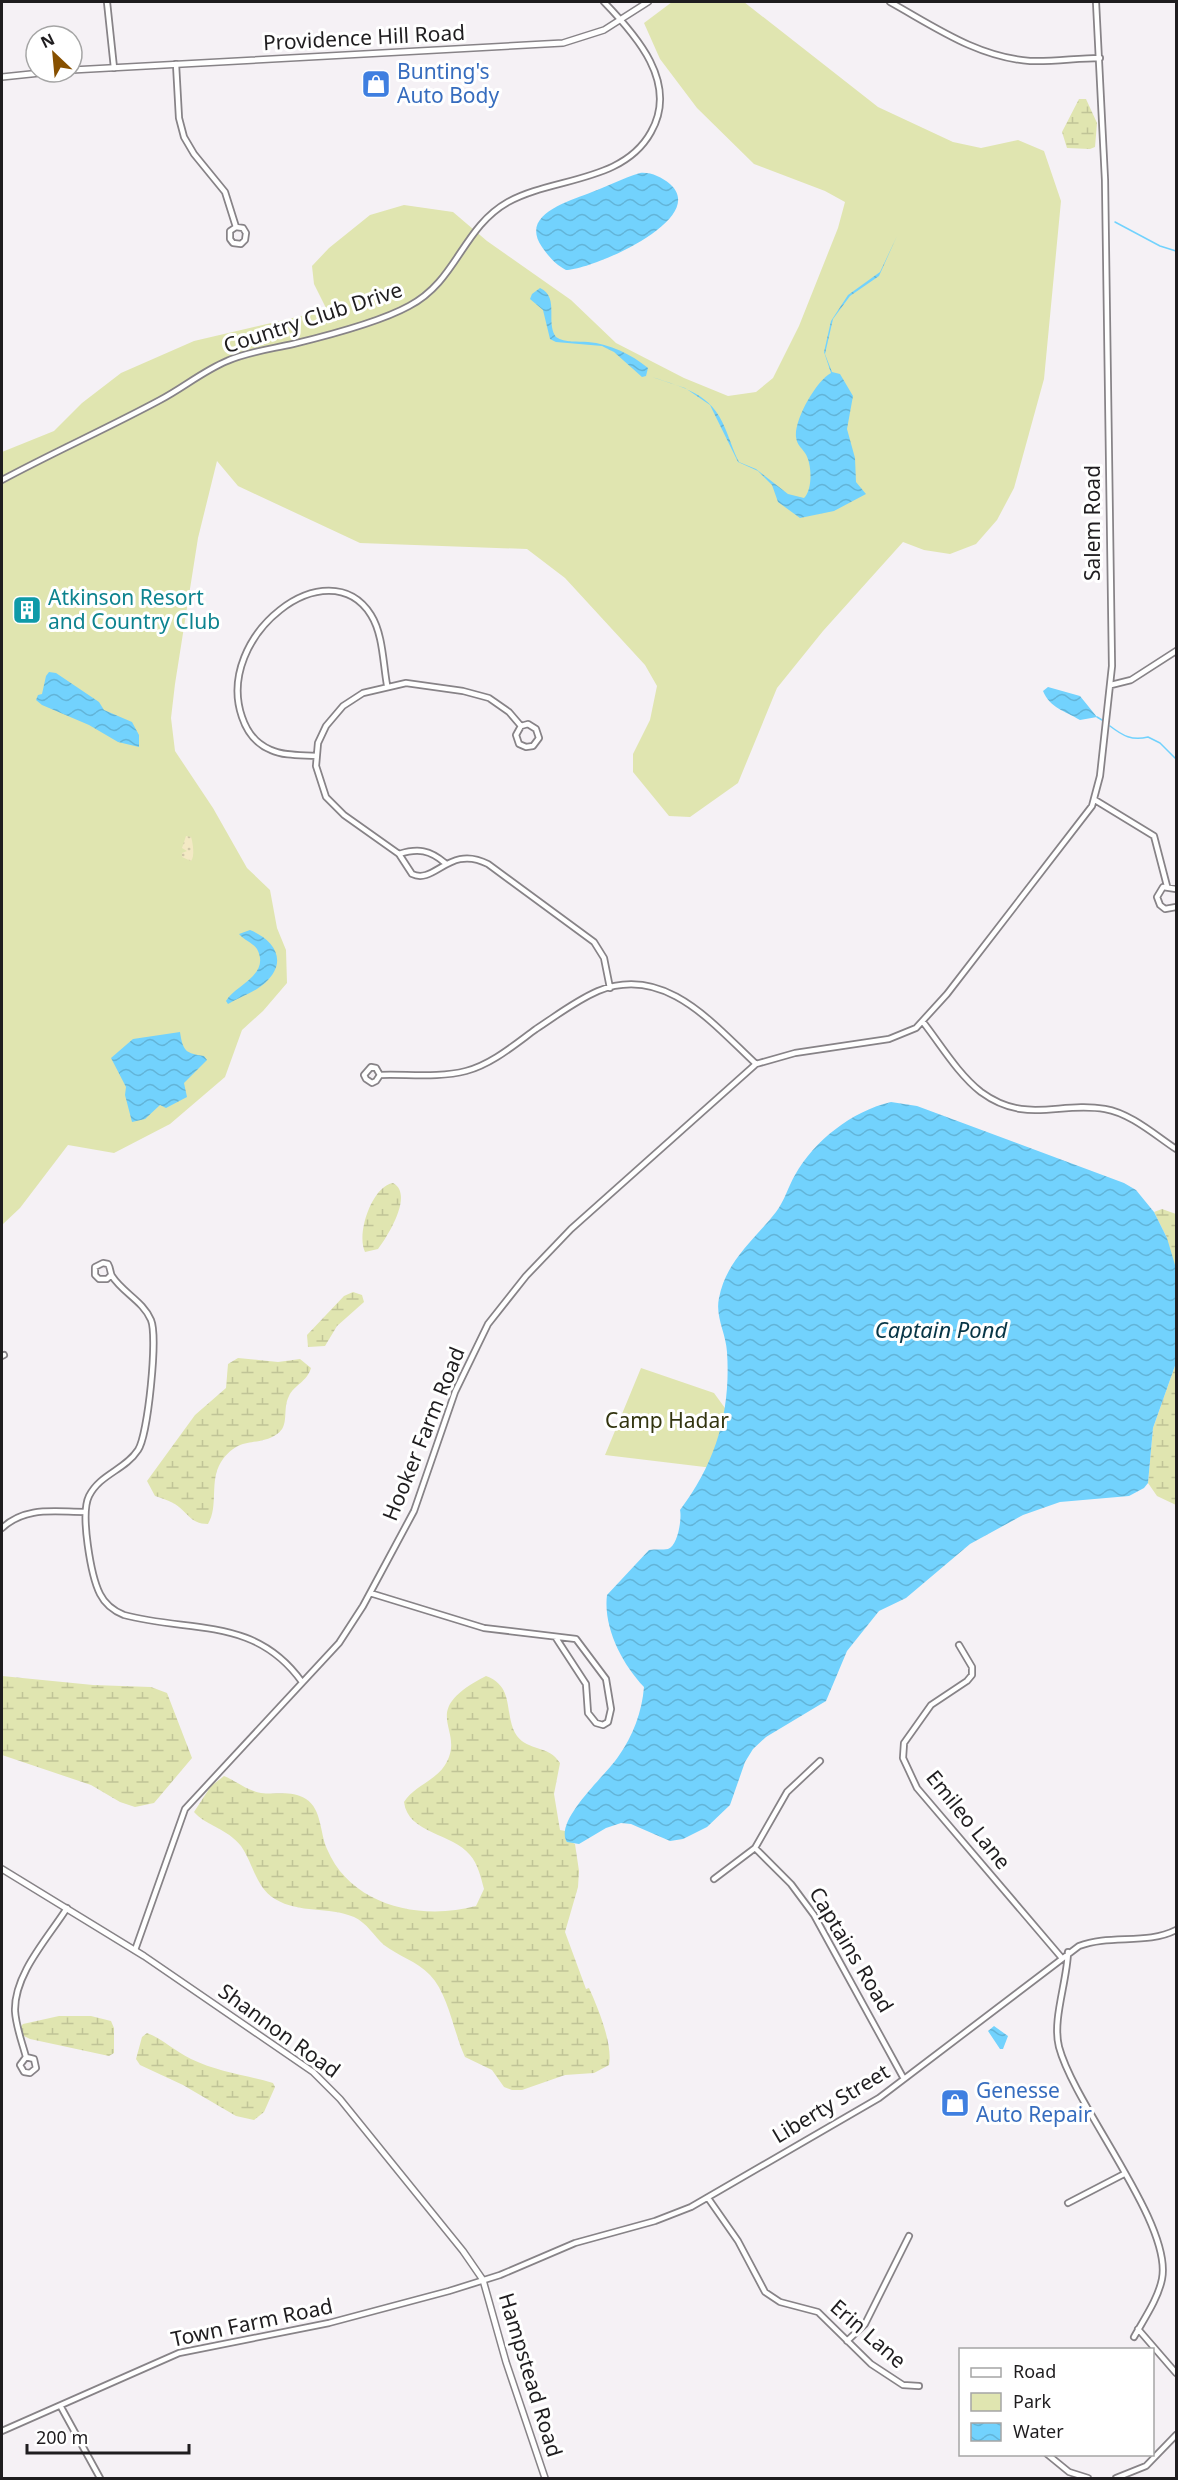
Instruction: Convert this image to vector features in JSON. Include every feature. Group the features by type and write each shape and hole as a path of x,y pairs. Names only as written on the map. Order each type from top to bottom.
{"street":[{"path":"107,2 114,68"},
{"name":"Country Club Drive","path":"2,480 159,400 226,362 317,338 406,308 433,291 450,271 477,227 506,203 613,166 630,157 654,127 659,109 660,90 653,66 621,19 604,2"},
{"name":"Providence Hill Road","path":"84,69 545,45 588,37 648,2"},
{"path":"890,2 960,42 994,55 1032,61 1100,58"},
{"name":"Salem Road","path":"947,994 1081,822 1095,800 1100,776 1111,685 1106,215 1096,2"},
{"path":"176,64 179,118 183,134 194,154 227,195 236,227"},
{"path":"2,77 24,75"},
{"path":"316,756 271,750 255,740 242,718 238,688 242,663 249,645 267,619 287,604 304,596 329,592 354,598 368,610 374,621 387,685"},
{"path":"1111,685 1125,683 1176,651"},
{"path":"521,726 509,712 482,695 412,684 387,685 363,693 333,716 320,737 316,756 318,780 330,802 399,854 409,871 417,877 427,876 445,863 463,858 482,861 580,930 602,952 610,988"},
{"path":"528,724 536,729 539,738 533,746 523,747 518,742 516,735 521,726 528,724"},
{"path":"1095,800 1152,833 1158,845 1167,886"},
{"path":"399,854 414,850 427,851 445,863"},
{"path":"1167,886 1176,889"},
{"path":"1167,886 1158,893 1160,905 1169,910 1176,907"},
{"path":"380,1075 454,1073 478,1066 578,1001 610,988 649,987 674,994 695,1008 756,1064"},
{"name":"Hooker Farm Road","path":"135,1950 185,1809 347,1633 370,1593 412,1516 455,1392 482,1335 495,1314 570,1229 756,1064 789,1054 890,1039 908,1032 923,1022 947,994"},
{"path":"923,1022 964,1076 993,1099 1029,1111 1092,1108 1111,1111 1176,1149"},
{"path":"111,1275 142,1304 153,1327 143,1440 137,1452 98,1483 87,1499 85,1512 96,1582 103,1600 112,1609 132,1617 212,1628 249,1638 280,1658 302,1682"},
{"path":"2,1528 14,1518 28,1512 85,1512"},
{"path":"370,1593 484,1628 570,1638 581,1643 587,1655 603,1673 608,1685 611,1703 608,1722 603,1725 596,1723 588,1713 586,1684 556,1638"},
{"name":"Emileo Lane","path":"959,1645 972,1667 972,1675 925,1711 904,1743 903,1758 917,1788 1061,1957"},
{"path":"714,1879 755,1848 787,1792 820,1761"},
{"name":"Captains Road","path":"755,1848 791,1884 814,1915 904,2079"},
{"name":"Shannon Road","path":"2,1869 135,1950 322,2080 463,2251 483,2280"},
{"path":"26,2057 15,2011 18,1991 31,1963 67,1908"},
{"name":"Liberty Street","path":"483,2280 587,2239 673,2215 708,2198 777,2156 857,2112 904,2079 1068,1952 1092,1941 1155,1937 1176,1930"},
{"path":"1068,1952 1067,1974 1057,2022 1059,2047 1156,2235 1163,2258 1160,2288 1134,2337"},
{"path":"1068,2203 1124,2174"},
{"name":"Erin Lane","path":"708,2198 738,2241 765,2292 780,2302 818,2312 871,2364 903,2385 919,2386"},
{"path":"847,2341 865,2324 909,2236"},
{"name":"Town Farm Road","path":"2,2431 61,2407 179,2353 329,2323 483,2280"},
{"name":"Hampstead Road","path":"483,2280 506,2362 545,2478"},
{"path":"1138,2329 1176,2373"},
{"path":"61,2407 100,2478"},
{"path":"1116,2478 1146,2466 1176,2435"},
{"path":"1050,2456 1070,2472 1088,2478"}],"green space":[{"path":"672,2 744,2 878,107 953,142 981,148 1018,140 1044,151 1061,201 1044,379 1014,488 997,520 976,544 950,554 924,550 903,542 823,631 777,688 738,783 690,817 669,816 633,772 633,754 650,720 657,686 645,665 565,578 527,549 360,543 238,486 217,461 198,538 175,684 171,718 175,751 213,808 247,868 270,890 277,928 286,950 287,983 263,1011 242,1030 225,1077 170,1124 114,1153 68,1145 20,1208 2,1225 2,452 54,431 82,403 121,373 194,341 327,310 314,284 312,266 329,248 370,215 404,205 453,212 487,241 571,300 616,343 684,378 728,396 756,392 773,378 799,326 838,228 845,202 825,191 754,164 697,108 660,59 644,23"},
{"path":"1079,99 1086,99 1097,123 1095,147 1090,149 1067,148 1062,132"},
{"path":"393,1183 399,1188 401,1196 393,1225 378,1249 365,1252 363,1234 368,1212 378,1193 385,1186"},
{"path":"1162,1209 1176,1214 1176,1320 1167,1238 1154,1212"},
{"path":"353,1292 362,1295 364,1302 337,1326 325,1346 308,1347 307,1335 344,1296"},
{"path":"238,1358 278,1362 300,1359 311,1368 307,1377 289,1396 285,1422 281,1431 270,1438 235,1448 221,1462 215,1477 211,1517 208,1524 197,1522 178,1506 155,1496 147,1481 195,1415 226,1388 228,1364"},
{"path":"1176,1363 1176,1505 1157,1496 1148,1483 1153,1428"},
{"name":"Camp Hadar","path":"641,1368 714,1393 730,1415 713,1468 605,1455"},
{"path":"2,1676 93,1685 151,1687 167,1693 192,1758 154,1803 135,1807 120,1802 91,1785 2,1755"},
{"path":"486,1676 502,1687 517,1736 527,1744 550,1753 560,1763 554,1794 560,1830 565,1831 565,1839 575,1844 579,1871 578,1887 565,1932 586,1989 589,1988 600,2016 610,2056 609,2065 594,2073 565,2075 522,2090 504,2087 492,2070 465,2057 442,1993 425,1970 384,1945 367,1926 354,1917 294,1907 275,1899 263,1888 236,1840 194,1812 211,1786 224,1776 256,1792 300,1796 311,1803 315,1809 327,1849 338,1868 353,1884 370,1896 411,1910 455,1910 476,1906 484,1889 473,1859 453,1842 414,1821 407,1813 404,1802 445,1765 451,1741 447,1711 452,1700"},
{"path":"59,2016 91,2016 111,2021 114,2028 114,2053 109,2056 30,2039 22,2035 19,2029 23,2024"},
{"path":"147,2033 201,2063 273,2083 275,2087 264,2112 254,2120 236,2116 183,2085 140,2065 136,2059 142,2037"}],"sand":[{"path":"186,836 191,837 193,853 191,861 182,857 182,853 187,851 182,848"}],"water":[{"path":"640,173 652,174 663,179 670,184 678,198 674,212 661,227 620,252 579,268 566,270 552,260 537,236 537,226 542,217 560,205"},
{"path":"897,236 879,276 850,296 833,319 825,354 832,372 840,374 853,396 847,429 855,458 856,482 866,494 834,511 800,518 778,502 772,485 758,471 738,462 710,405 719,416 739,462 756,469 788,494 804,498 809,489 810,469 807,457 797,442 796,430 802,411 813,392 831,373 824,352 831,321 848,295 880,272"},
{"path":"540,288 549,297 553,331 556,337 567,341 596,343 620,350 648,368 646,376 642,377 614,352 602,346 556,342 550,339 543,310 530,299 532,294"},
{"path":"49,672 56,673 99,702 104,710 132,722 139,735 139,747 118,742 89,725 42,705 36,700 38,695 42,694"},
{"path":"1048,687 1080,696 1097,717 1080,720 1058,708 1043,691"},
{"path":"250,930 272,945 276,952 276,967 265,983 228,1004 226,1001 230,995 256,973 259,966 260,958 257,949 239,934"},
{"path":"180,1032 184,1048 193,1054 204,1056 207,1060 184,1083 187,1097 166,1108 160,1105 145,1119 132,1122 125,1095 126,1087 111,1058 133,1039"},
{"name":"Captain Pond","path":"891,1102 917,1106 1124,1183 1136,1190 1154,1212 1167,1238 1175,1265 1176,1363 1153,1428 1148,1483 1144,1488 1129,1496 1060,1502 1023,1515 970,1544 906,1598 879,1611 847,1651 826,1701 766,1737 753,1749 745,1762 730,1805 707,1827 683,1839 670,1841 631,1824 621,1823 606,1828 579,1844 567,1842 565,1833 574,1810 623,1749 636,1724 643,1696 644,1687 628,1667 611,1632 607,1595 649,1550 668,1549 674,1543 680,1525 680,1510 703,1474 718,1435 723,1416 728,1374 726,1345 718,1305 728,1273 734,1262 776,1212 803,1162 823,1139 862,1112"},
{"path":"994,2026 1008,2036 1003,2049 1000,2049 988,2031"}],"waterway":[{"path":"1115,222 1160,246 1176,251"},
{"path":"1097,717 1102,720"},
{"path":"1110,726 1128,737 1148,737 1160,743 1176,759"}],"place":[{"name":"Bunting's Auto Body","path":"376,84"},
{"name":"Atkinson Resort and Country Club","path":"27,610"},
{"name":"Genesse Auto Repair","path":"955,2103"}]}
